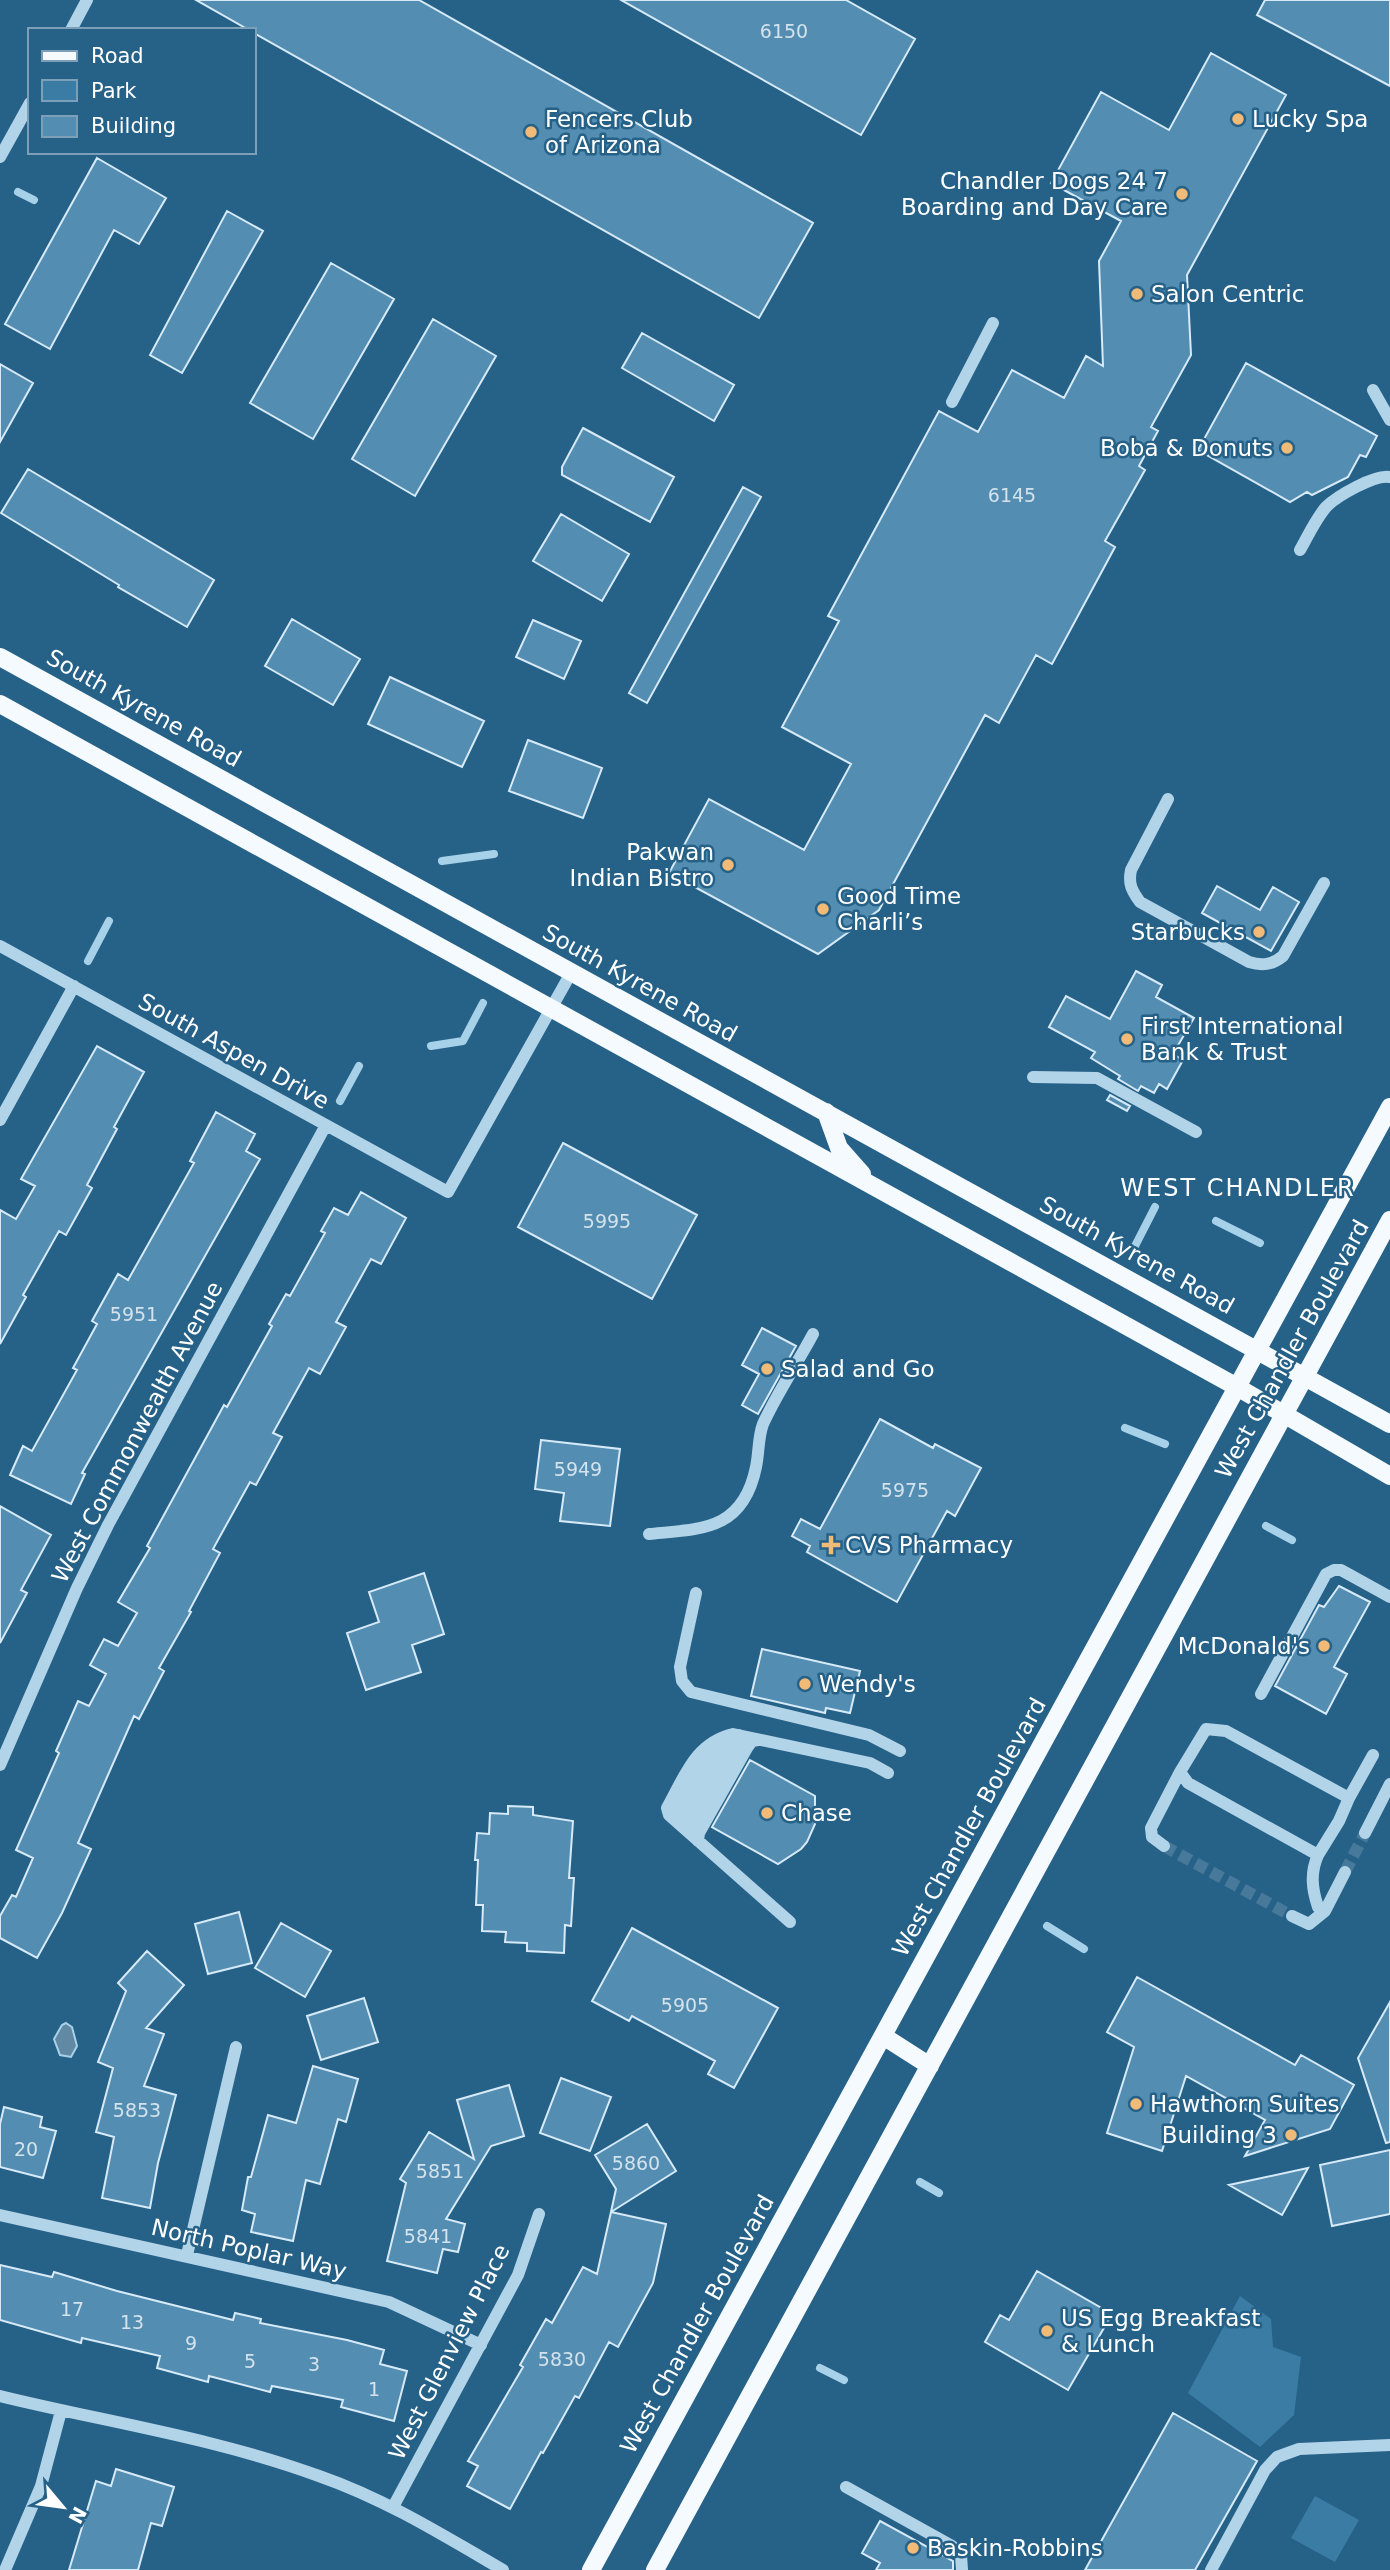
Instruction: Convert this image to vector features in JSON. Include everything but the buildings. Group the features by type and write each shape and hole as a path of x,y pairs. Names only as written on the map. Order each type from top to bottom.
{"main road":[{"name":"South Kyrene Road","path":"0,657 1390,1424"},
{"path":"0,704 1237,1387 1390,1476"},
{"name":"West Chandler Boulevard","path":"591,2570 1390,1107"},
{"path":"826,1112 839,1148 877,1189"},
{"name":"West Chandler Boulevard","path":"655,2570 1390,1220"},
{"path":"883,2036 930,2066"}],"street":[{"path":"72,28 87,0"},
{"path":"0,157 28,107"},
{"path":"952,402 993,323"},
{"path":"1373,390 1390,420"},
{"path":"1300,551 1328,504 1374,477 1390,477"},
{"path":"1168,799 1130,870 1128,881 1133,891 1140,902 1250,962 1259,965 1272,963 1283,956 1324,883"},
{"name":"South Aspen Drive","path":"0,946 448,1192 550,1009"},
{"path":"550,1009 571,973"},
{"path":"0,1120 74,986"},
{"path":"1033,1077 1097,1078 1196,1132"},
{"name":"West Commonwealth Avenue","path":"0,1766 76,1588 108,1525 327,1125"},
{"path":"649,1534 704,1529 724,1520 741,1504 756,1469 762,1427 813,1334"},
{"path":"1261,1693 1326,1574 1341,1570 1390,1597"},
{"path":"696,1594 680,1667 682,1681 691,1692 869,1735 900,1751"},
{"path":"1164,1846 1152,1837 1151,1828 1206,1729 1226,1731 1349,1798"},
{"path":"790,1922 669,1815 667,1808 699,1751 722,1737 749,1737 870,1763 888,1773"},
{"path":"687,1832 699,1833 752,1741 749,1737"},
{"path":"687,1832 684,1819 717,1759 726,1746 749,1737"},
{"path":"1325,1912 1317,1903 1312,1867 1373,1755"},
{"path":"1180,1772 1188,1783 1318,1856"},
{"path":"1365,1833 1390,1784"},
{"path":"1293,1916 1309,1924 1325,1912 1345,1872"},
{"path":"187,2255 236,2048"},
{"name":"West Glenview Place","path":"393,2507 517,2275 539,2214"},
{"name":"North Poplar Way","path":"0,2215 389,2302 481,2345"},
{"path":"0,2396 234,2449 320,2476 393,2507 503,2570"},
{"path":"5,2570 41,2486 61,2411"},
{"path":"1211,2570 1265,2470 1277,2457 1299,2449 1390,2445"},
{"path":"846,2487 951,2546 961,2555 962,2570"}],"green space":[{"path":"1240,2296 1271,2319 1273,2347 1301,2357 1294,2415 1260,2447 1188,2393"},
{"path":"1315,2496 1359,2520 1335,2562 1291,2538"}],"shaded area":[{"path":"66,2023 72,2027 77,2046 71,2057 60,2055 54,2039"}],"waterway":[{"path":"18,192 34,200"},
{"path":"442,861 494,854"},
{"path":"88,961 109,921"},
{"path":"431,1046 463,1041 483,1003"},
{"path":"340,1101 359,1066"},
{"path":"1134,1248 1155,1207"},
{"path":"1216,1221 1260,1243"},
{"path":"1125,1428 1165,1444"},
{"path":"1266,1526 1292,1540"},
{"path":"1047,1926 1084,1949"},
{"path":"920,2182 939,2193"},
{"path":"820,2368 844,2380"}],"tunnel":[{"path":"1345,1872 1365,1833"},
{"path":"1164,1846 1292,1916"}],"place":[{"name":"Lucky Spa","path":"1238,119"},
{"name":"Fencers Club of Arizona","path":"531,132"},
{"name":"Chandler Dogs 24 7 Boarding and Day Care","path":"1182,194"},
{"name":"Salon Centric","path":"1137,294"},
{"name":"Boba & Donuts","path":"1287,448"},
{"name":"Pakwan Indian Bistro","path":"728,865"},
{"name":"Good Time Charli’s","path":"823,909"},
{"name":"Starbucks","path":"1259,932"},
{"name":"First International Bank & Trust","path":"1127,1039"},
{"name":"Salad and Go","path":"767,1369"},
{"name":"CVS Pharmacy","path":"831,1545"},
{"name":"McDonald's","path":"1324,1646"},
{"name":"Wendy's","path":"805,1684"},
{"name":"Chase","path":"767,1813"},
{"name":"Hawthorn Suites","path":"1136,2104"},
{"name":"Building 3","path":"1291,2135"},
{"name":"US Egg Breakfast & Lunch","path":"1047,2331"},
{"name":"Baskin-Robbins","path":"913,2548"}],"district":[{"name":"WEST CHANDLER","path":"1238,1188"}]}
